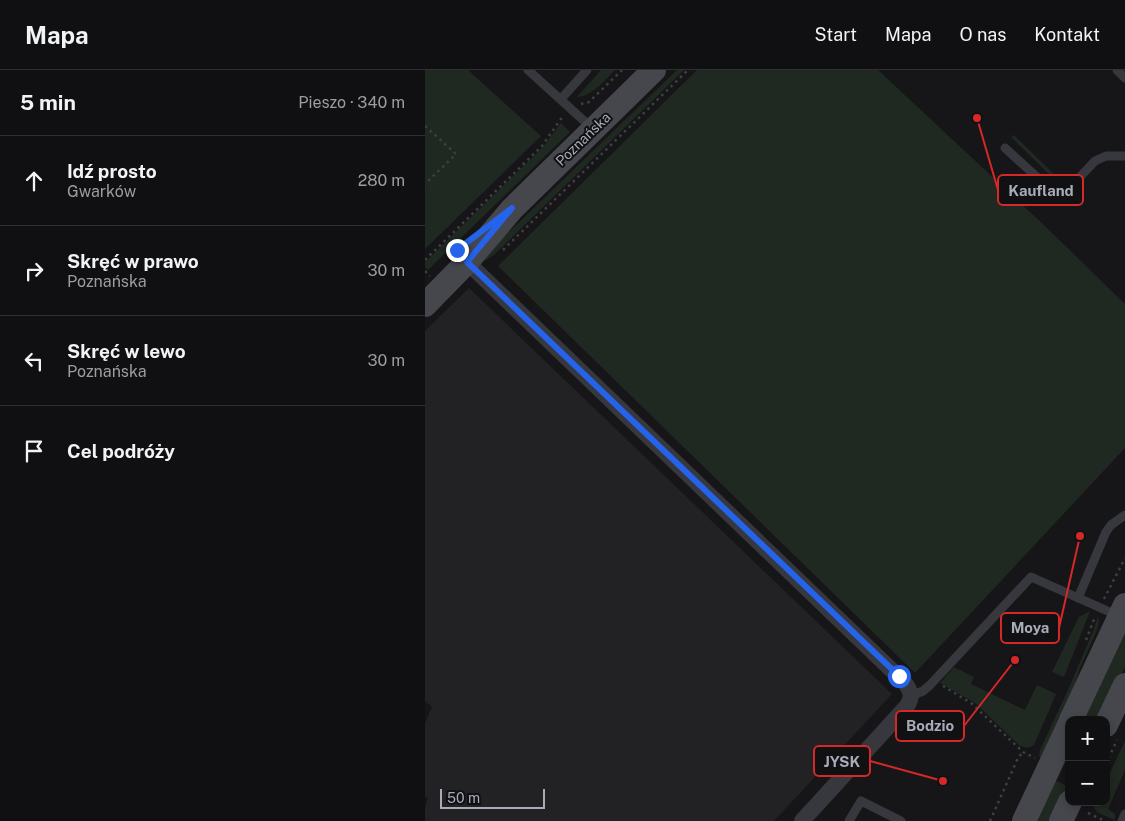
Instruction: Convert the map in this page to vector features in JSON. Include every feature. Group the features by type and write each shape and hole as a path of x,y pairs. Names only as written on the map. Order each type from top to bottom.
{"main road":[{"name":"Poznańska","path":"425,305 467,262 512,208 655,70"},
{"name":"Poznańska","path":"425,281 457,250 512,208"},
{"path":"1073,716 1122,611"},
{"path":"1112,732 1125,685"},
{"path":"1024,821 1065,733"},
{"path":"1061,821 1079,808"}],"street":[{"path":"467,262 907,684 911,696 907,706 802,821"}],"lane":[{"path":"529,70 594,129"},
{"path":"561,100 587,70"},
{"path":"1117,70 1125,78"},
{"path":"1005,148 1060,198 1095,161 1106,156 1125,156"},
{"path":"1078,598 1106,532 1111,525 1125,515"},
{"path":"911,696 923,691 933,682 1031,577 1078,598 1122,611"},
{"path":"849,821 861,801 901,821"},
{"path":"1122,821 1125,814"}],"path":[{"path":"425,260 543,146 573,103 578,105 589,102 622,70"},
{"path":"503,251 688,70"},
{"path":"425,126 456,154 425,184"},
{"path":"933,682 971,703 1023,752 1049,766"},
{"path":"1107,761 1112,732"},
{"path":"991,821 1017,758 1023,752"},
{"path":"1079,808 1105,821"}],"shaded area":[{"path":"425,70 468,70 541,136 425,249"},
{"path":"601,70 615,70 593,91 577,97"},
{"path":"677,70 684,70 495,254 485,261 487,253"},
{"path":"697,70 878,70 1045,226 1125,304 1125,448 915,673 498,266"},
{"path":"561,123 570,132 428,270 425,267 425,262 543,147"},
{"path":"1014,135 1062,182 1070,174 1071,176 1064,183 1059,184 1011,137"},
{"path":"469,288 892,694 774,821 425,821 425,807 428,798 425,797 425,723 432,707 425,701 425,331"},
{"path":"1090,611 1064,677 1052,672 1079,617"},
{"path":"1098,616 1097,630 1044,760 1039,756 1040,750 1068,690"},
{"path":"1125,623 1125,667 1102,716 1082,716"},
{"path":"954,667 974,677 971,684 1025,710 1037,685 1056,694 1034,745 1028,748 1020,746 975,703 940,683"},
{"path":"1125,741 1125,770 1110,804 1110,773"},
{"path":"1052,779 1065,785 1065,796 1053,821 1033,821"},
{"path":"1095,806 1109,806 1108,809 1115,814 1115,820 1098,813"}],"place":[{"name":"Kaufland","path":"977,118"},
{"name":"Moya","path":"1080,536"},
{"name":"Bodzio","path":"1015,660"},
{"name":"JYSK","path":"943,781"}],"route":[{"path":"457,250 512,208 467,262 899,676"}]}
